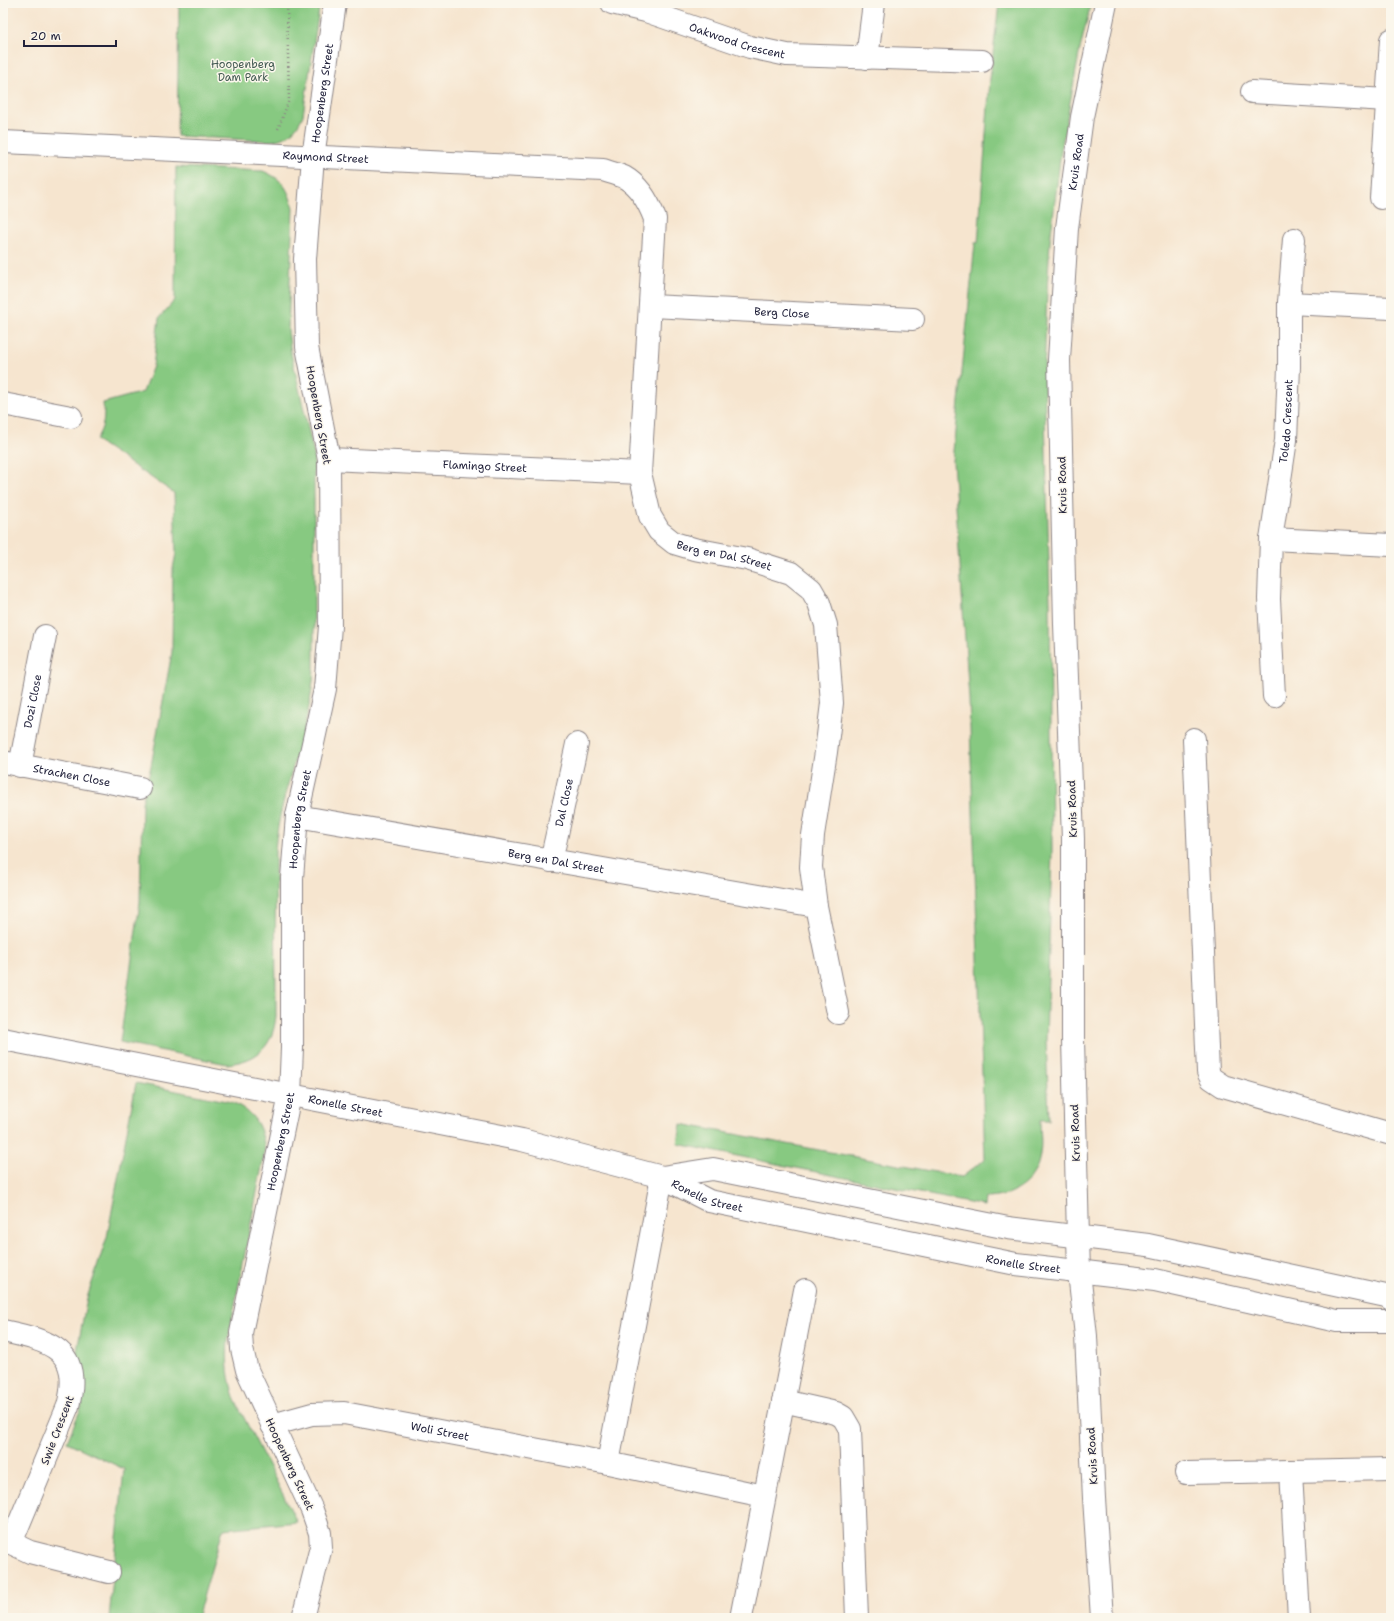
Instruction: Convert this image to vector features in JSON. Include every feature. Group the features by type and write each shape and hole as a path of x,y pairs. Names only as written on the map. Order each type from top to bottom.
{"street":[{"name":"Hoopenberg Street","path":"303,1618 321,1547 320,1533 312,1510 247,1370 240,1333 290,1095 292,1048 292,878 297,816 325,689 330,626 329,459 307,347 305,259 314,157 335,3"},
{"name":"Oakwood Crescent","path":"612,3 646,11 750,47 787,54 982,61"},
{"path":"867,58 874,3"},
{"name":"Kruis Road","path":"1102,1618 1086,1336 1079,1272 1073,1039 1073,839 1065,624 1060,360 1062,302 1069,214 1084,110 1106,3"},
{"path":"1381,198 1391,40"},
{"path":"1252,92 1387,100"},
{"name":"Raymond Street","path":"3,142 603,170 624,178 641,192"},
{"name":"Berg en Dal Street","path":"641,192 650,206 655,219 640,473 650,516 659,531 674,543 694,549 747,559 791,573 811,589 819,603 826,625 832,703 813,835 811,867 816,906 838,1013"},
{"name":"Toledo Crescent","path":"1274,696 1269,599 1271,539 1286,440 1289,367 1288,303 1294,239"},
{"path":"1288,303 1391,308"},
{"name":"Berg Close","path":"651,306 913,320"},
{"path":"3,404 71,417"},
{"name":"Flamingo Street","path":"329,459 640,473"},
{"path":"1271,539 1391,545"},
{"name":"Dozi Close","path":"12,764 45,636"},
{"path":"1194,739 1208,1072 1211,1078 1223,1086 1391,1134"},
{"name":"Dal Close","path":"551,861 577,744"},
{"name":"Strachen Close","path":"12,764 140,788"},
{"name":"Berg en Dal Street","path":"297,816 816,906"},
{"name":"Ronelle Street","path":"3,1039 522,1140 662,1178 709,1201 1016,1264 1155,1280 1337,1321 1391,1321"},
{"name":"Ronelle Street","path":"662,1178 713,1169 1008,1228 1148,1245 1391,1299"},
{"path":"608,1463 662,1178"},
{"path":"740,1618 805,1290"},
{"name":"Swie Crescent","path":"3,1331 38,1339 57,1350 68,1361 72,1375 72,1392 68,1406 7,1542 30,1552 109,1572"},
{"path":"783,1401 836,1413 843,1417 850,1429 857,1618"},
{"name":"Woli Street","path":"272,1425 312,1414 344,1413 608,1463 764,1496"},
{"path":"1186,1473 1391,1469"},
{"path":"1291,1471 1299,1618"}],"path":[{"path":"260,154 278,130 289,100 288,3"}],"green space":[{"name":"Hoopenberg Dam Park","path":"179,3 320,3 303,115 291,133 282,138 271,141 177,136"},
{"path":"999,3 1091,3 1080,49 1061,151 1050,242 1047,291 1044,375 1050,602 1052,852 1046,1039 1049,1120 1040,1120 1040,1154 1034,1173 1028,1181 1013,1192 985,1198 984,1206 678,1144 681,1124 962,1177 985,1159 969,699 953,461 975,243 978,243 990,79"},
{"path":"176,167 263,171 280,181 289,194 293,208 288,330 291,353 314,454 314,668 312,691 302,737 283,804 275,850 276,1016 271,1036 262,1050 247,1060 227,1064 120,1042 140,902 142,803 151,766 172,652 173,569 176,553 174,493 96,440 101,431 103,422 103,403 143,392 153,366 159,318 175,300"},
{"path":"136,1083 232,1102 240,1106 256,1121 264,1142 265,1151 228,1340 227,1363 235,1400 297,1522 223,1529 197,1618 109,1618 124,1469 67,1442 81,1408 83,1395 81,1368 76,1356 87,1298 107,1237"}]}
